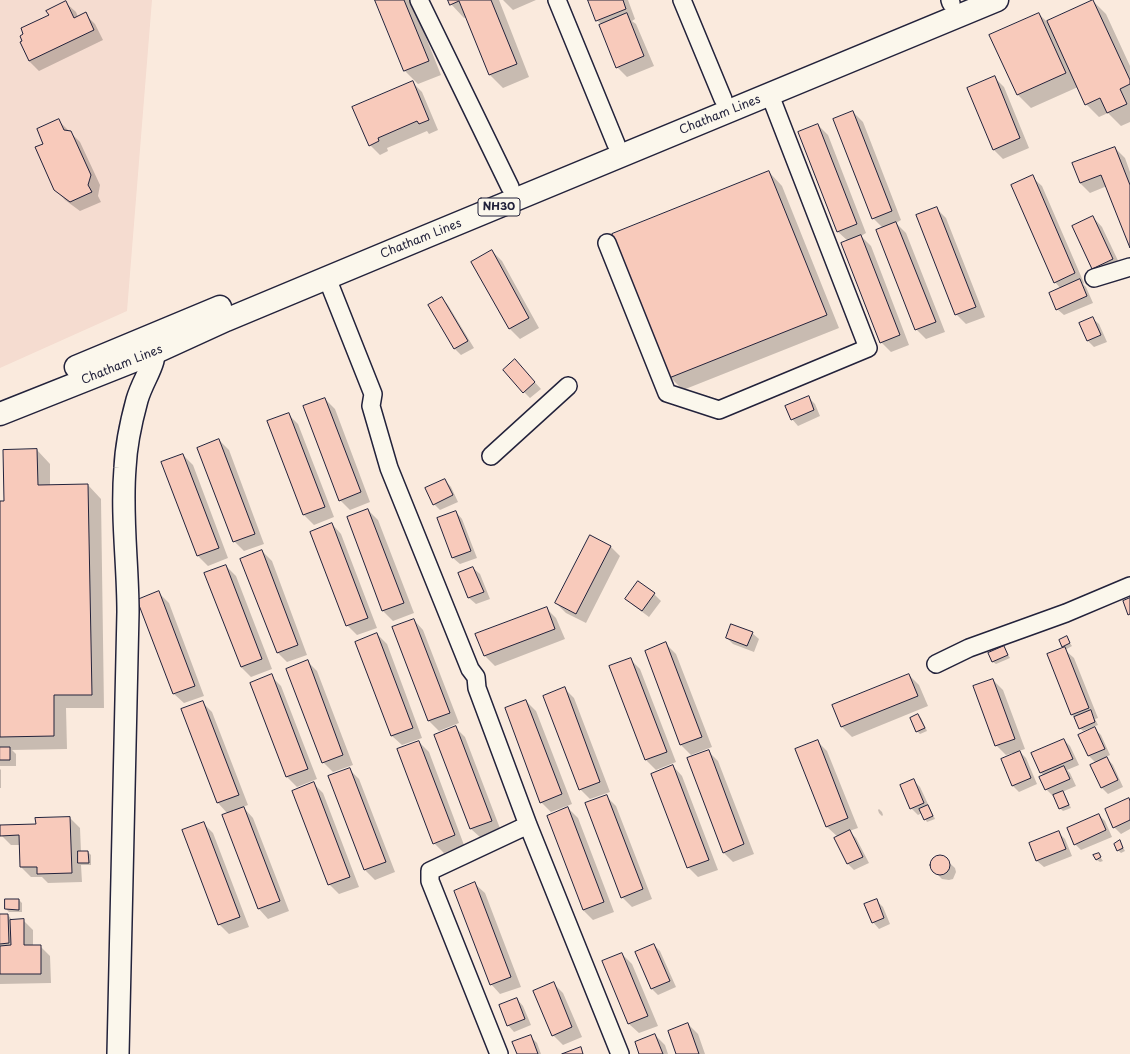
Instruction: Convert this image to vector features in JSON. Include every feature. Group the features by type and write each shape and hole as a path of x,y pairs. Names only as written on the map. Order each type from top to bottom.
{"highway":[{"name":"Chatham Lines","path":"0,400 155,343 226,320 997,0"},
{"name":"Chatham Lines","path":"0,414 155,343 510,187 616,144 953,1"}],"street":[{"path":"419,0 510,187"},
{"path":"557,0 616,144"},
{"path":"682,0 723,99"},
{"path":"607,243 667,393 719,410 868,348 770,95"},
{"path":"1094,278 1130,267"},
{"path":"327,278 373,394 371,406 390,468 470,669 476,677 477,688 528,825 620,1054"},
{"path":"118,1054 128,610 124,493 125,467 127,444 138,399 151,369 155,343"},
{"path":"491,456 568,386"},
{"path":"936,664 969,648 1066,613 1130,586"},
{"path":"499,1054 430,881 430,871 528,825"}],"shaded area":[{"path":"0,0 152,0 127,311 0,368"}],"building":[{"path":"375,0 404,0 429,61 404,71"},
{"path":"448,0 491,0 517,64 489,75 459,1 450,5"},
{"path":"588,0 623,0 626,9 596,21"},
{"path":"1093,0 1130,80 1130,84 1120,89 1127,104 1107,113 1100,98 1085,105 1047,21"},
{"path":"66,1 74,18 86,12 94,30 29,61 20,42 22,41 20,36 23,34 21,28 49,15 46,11"},
{"path":"627,13 644,56 616,68 599,25"},
{"path":"1039,13 1066,73 1017,95 989,35"},
{"path":"995,76 1020,138 993,150 967,88"},
{"path":"413,81 429,120 419,124 417,121 378,138 379,141 369,146 352,107"},
{"path":"853,111 892,211 872,219 833,119"},
{"path":"59,119 64,130 71,131 91,175 88,185 92,192 70,202 54,190 35,147 43,144 37,129"},
{"path":"818,124 857,224 837,232 798,132"},
{"path":"1115,147 1130,185 1130,248 1101,175 1080,183 1072,163"},
{"path":"769,171 827,315 669,378 612,234"},
{"path":"1033,175 1075,273 1054,283 1011,185"},
{"path":"937,207 976,307 955,315 916,215"},
{"path":"1093,216 1113,259 1092,269 1072,226"},
{"path":"896,222 936,322 915,330 876,230"},
{"path":"861,235 900,335 880,343 841,243"},
{"path":"492,250 529,318 509,329 471,262"},
{"path":"1080,279 1087,296 1056,310 1049,293"},
{"path":"442,297 468,341 454,349 428,305"},
{"path":"1093,317 1101,335 1087,341 1079,323"},
{"path":"515,359 535,382 523,393 503,370"},
{"path":"809,396 814,410 791,420 785,406"},
{"path":"325,398 361,492 339,501 303,406"},
{"path":"289,413 325,507 303,515 267,421"},
{"path":"219,439 255,534 233,542 197,448"},
{"path":"37,449 38,485 88,484 92,695 54,695 54,736 0,737 0,501 4,501 3,450"},
{"path":"183,454 219,548 197,556 161,462"},
{"path":"445,479 453,495 433,505 425,488"},
{"path":"368,509 404,603 382,611 347,517"},
{"path":"456,511 471,551 452,558 437,518"},
{"path":"332,523 368,618 346,626 310,532"},
{"path":"590,535 611,546 576,614 555,603"},
{"path":"262,550 298,645 277,653 240,559"},
{"path":"226,565 262,659 241,667 204,573"},
{"path":"473,567 484,592 468,598 458,573"},
{"path":"638,581 655,593 642,611 625,599"},
{"path":"159,591 195,686 173,694 137,600"},
{"path":"1130,598 1130,614 1128,615 1123,601"},
{"path":"547,607 555,629 484,656 475,634"},
{"path":"414,619 450,713 428,721 392,627"},
{"path":"731,624 753,632 747,646 726,638"},
{"path":"377,633 413,728 391,736 355,642"},
{"path":"1067,636 1070,643 1062,647 1059,640"},
{"path":"666,642 702,737 680,745 645,651"},
{"path":"1004,646 1008,655 992,662 988,653"},
{"path":"1065,647 1089,708 1071,715 1047,654"},
{"path":"631,658 667,752 645,760 609,666"},
{"path":"308,660 343,755 322,763 286,669"},
{"path":"272,674 308,769 286,777 250,683"},
{"path":"909,674 918,696 841,727 832,705"},
{"path":"993,679 1015,739 995,746 973,686"},
{"path":"565,687 600,782 579,790 543,696"},
{"path":"526,700 562,794 540,803 505,708"},
{"path":"203,701 239,795 217,803 181,709"},
{"path":"1091,710 1095,722 1079,729 1074,717"},
{"path":"918,714 925,728 916,732 910,718"},
{"path":"456,726 492,821 470,829 434,735"},
{"path":"1095,727 1105,749 1088,756 1078,735"},
{"path":"1064,739 1073,759 1040,773 1031,753"},
{"path":"818,740 848,818 826,827 795,749"},
{"path":"419,741 455,835 433,844 397,749"},
{"path":"0,747 10,747 10,760 0,760"},
{"path":"709,750 744,844 723,853 687,758"},
{"path":"1020,751 1031,778 1012,786 1001,759"},
{"path":"1107,757 1118,780 1101,788 1090,765"},
{"path":"673,765 709,860 687,868 651,774"},
{"path":"1064,766 1070,779 1045,790 1039,777"},
{"path":"350,768 386,862 364,870 328,776"},
{"path":"914,779 924,803 910,809 900,785"},
{"path":"314,782 350,877 328,885 292,791"},
{"path":"1063,791 1069,805 1059,809 1053,795"},
{"path":"607,795 643,889 621,898 585,803"},
{"path":"1129,798 1130,820 1113,828 1105,809"},
{"path":"928,805 933,816 924,820 919,809"},
{"path":"244,807 280,901 258,909 222,815"},
{"path":"568,807 604,902 583,910 547,816"},
{"path":"1099,814 1106,830 1074,845 1067,828"},
{"path":"70,817 72,873 37,874 37,867 20,867 19,835 0,836 0,825 36,824 35,818"},
{"path":"204,822 240,917 218,925 182,830"},
{"path":"850,830 863,857 847,864 834,838"},
{"path":"1059,831 1066,849 1036,861 1029,843"},
{"path":"1120,840 1123,848 1117,851 1114,844"},
{"path":"78,851 88,851 89,863 78,863"},
{"path":"1099,853 1101,857 1096,860 1093,855"},
{"path":"940,855 947,858 950,865 947,872 940,875 933,872 930,865 933,858"},
{"path":"475,882 511,977 490,985 454,891"},
{"path":"5,899 19,899 19,910 5,909"},
{"path":"877,899 884,918 872,923 864,904"},
{"path":"0,914 8,914 9,943 0,944"},
{"path":"24,919 24,945 41,945 41,974 0,974 0,946 11,945 10,920"},
{"path":"654,944 670,981 651,989 635,952"},
{"path":"622,953 648,1016 628,1024 602,961"},
{"path":"554,982 572,1027 552,1036 533,991"},
{"path":"517,998 525,1019 507,1026 499,1005"},
{"path":"688,1023 699,1054 676,1054 668,1031"},
{"path":"655,1034 663,1054 639,1054 635,1042"},
{"path":"531,1035 538,1054 517,1054 512,1042"},
{"path":"581,1047 583,1054 562,1054"}]}
